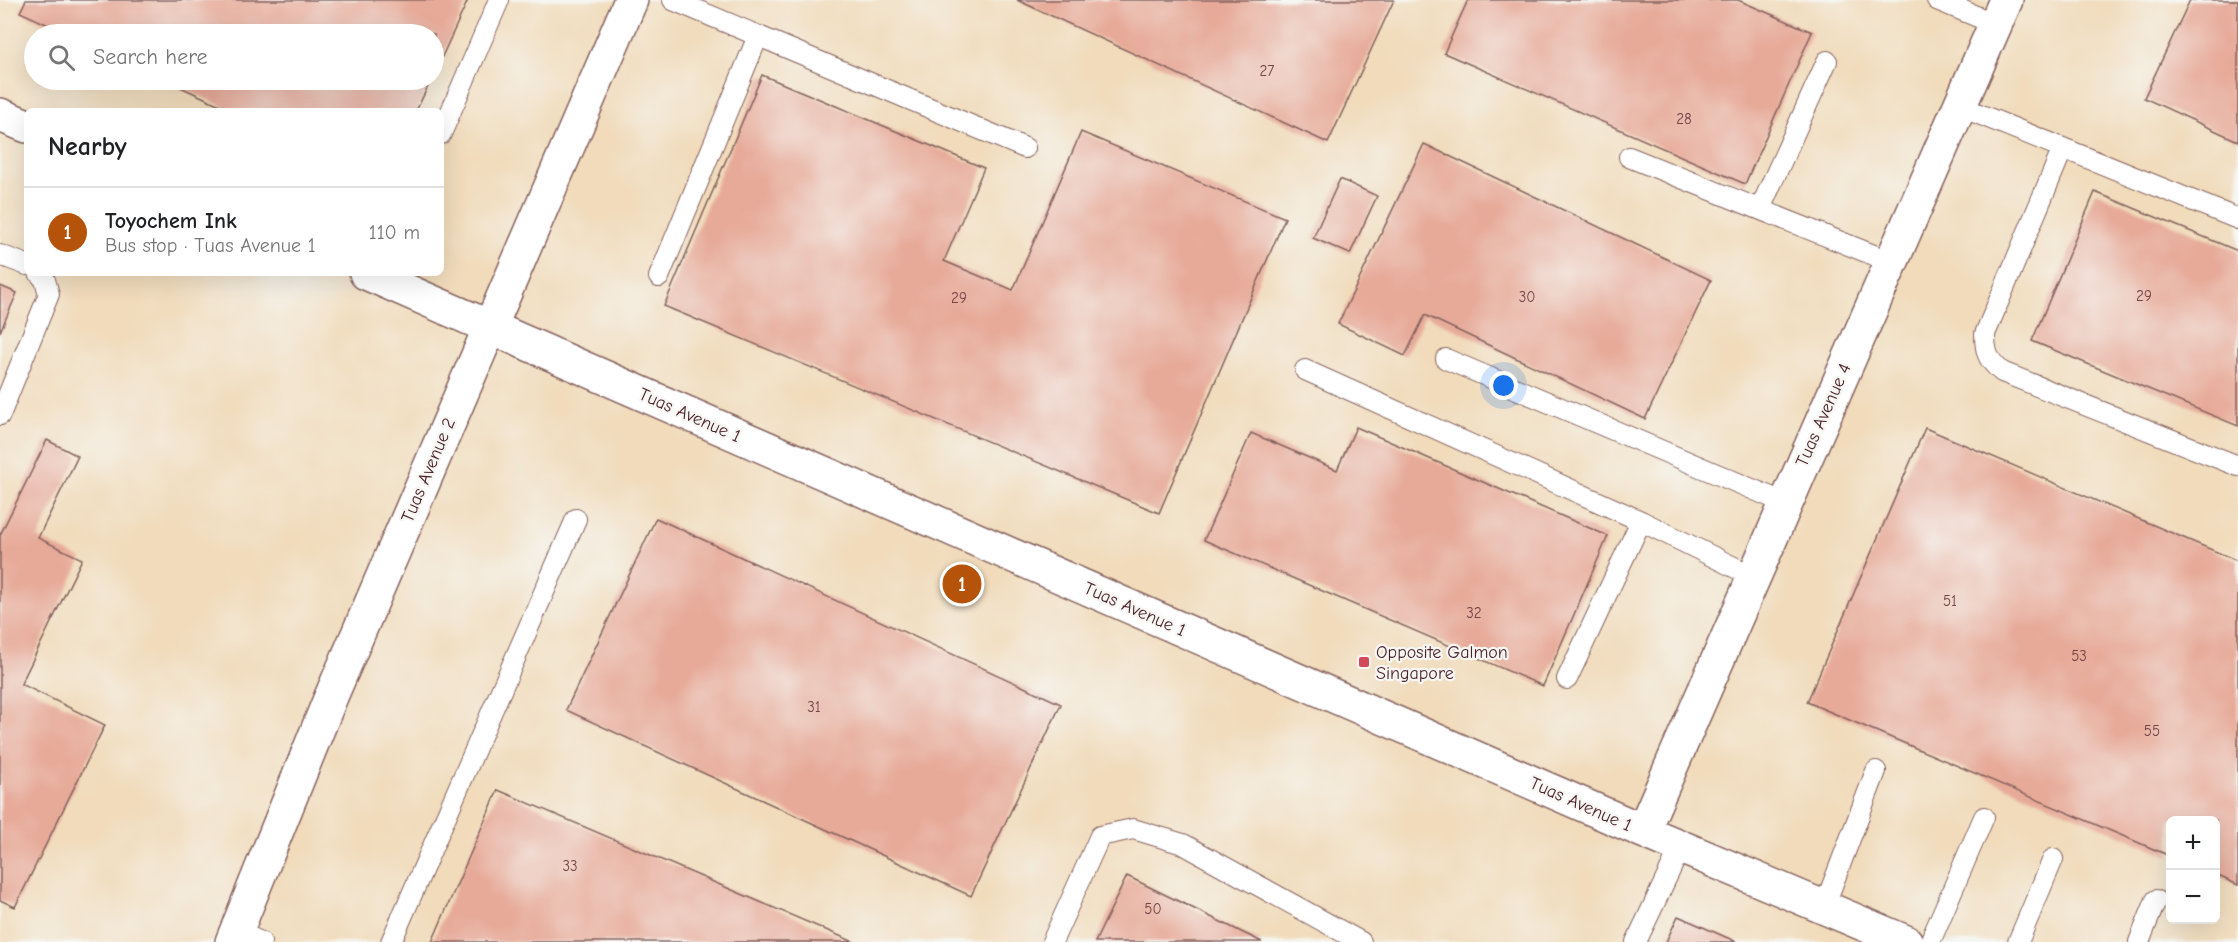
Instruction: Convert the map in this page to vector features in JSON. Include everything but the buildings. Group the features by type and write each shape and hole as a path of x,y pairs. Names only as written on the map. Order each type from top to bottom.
{"street":[{"name":"Tuas Avenue 2","path":"243,938 330,699 631,0"},
{"name":"Tuas Avenue 4","path":"1643,831 2001,12"},
{"path":"0,115 24,125"},
{"name":"Tuas Avenue 1","path":"373,276 1643,831 1906,942"}],"lane":[{"path":"444,127 499,0"},
{"path":"673,0 1025,148"},
{"path":"1937,0 2001,12"},
{"path":"659,278 758,36"},
{"path":"1760,209 1827,61"},
{"path":"1959,106 2238,219"},
{"path":"2063,148 1985,334 1985,351 1990,362 2002,372 2238,466"},
{"path":"1629,156 1891,262"},
{"path":"0,255 24,265"},
{"path":"0,415 49,294 40,276"},
{"path":"1446,359 1785,503"},
{"path":"1305,370 1641,521 1754,577"},
{"path":"391,942 576,519"},
{"path":"1567,679 1641,521"},
{"path":"1824,907 1876,771"},
{"path":"1930,942 1984,817"},
{"path":"1052,942 1100,836 1133,829 1183,844 1361,942"},
{"path":"1636,942 1681,847"},
{"path":"2018,942 2053,859"},
{"path":"2139,942 2157,900"}],"place":[{"name":"Toyochem Ink","path":"962,584"},
{"name":"Opposite Galmon Singapore","path":"1364,662"}]}
